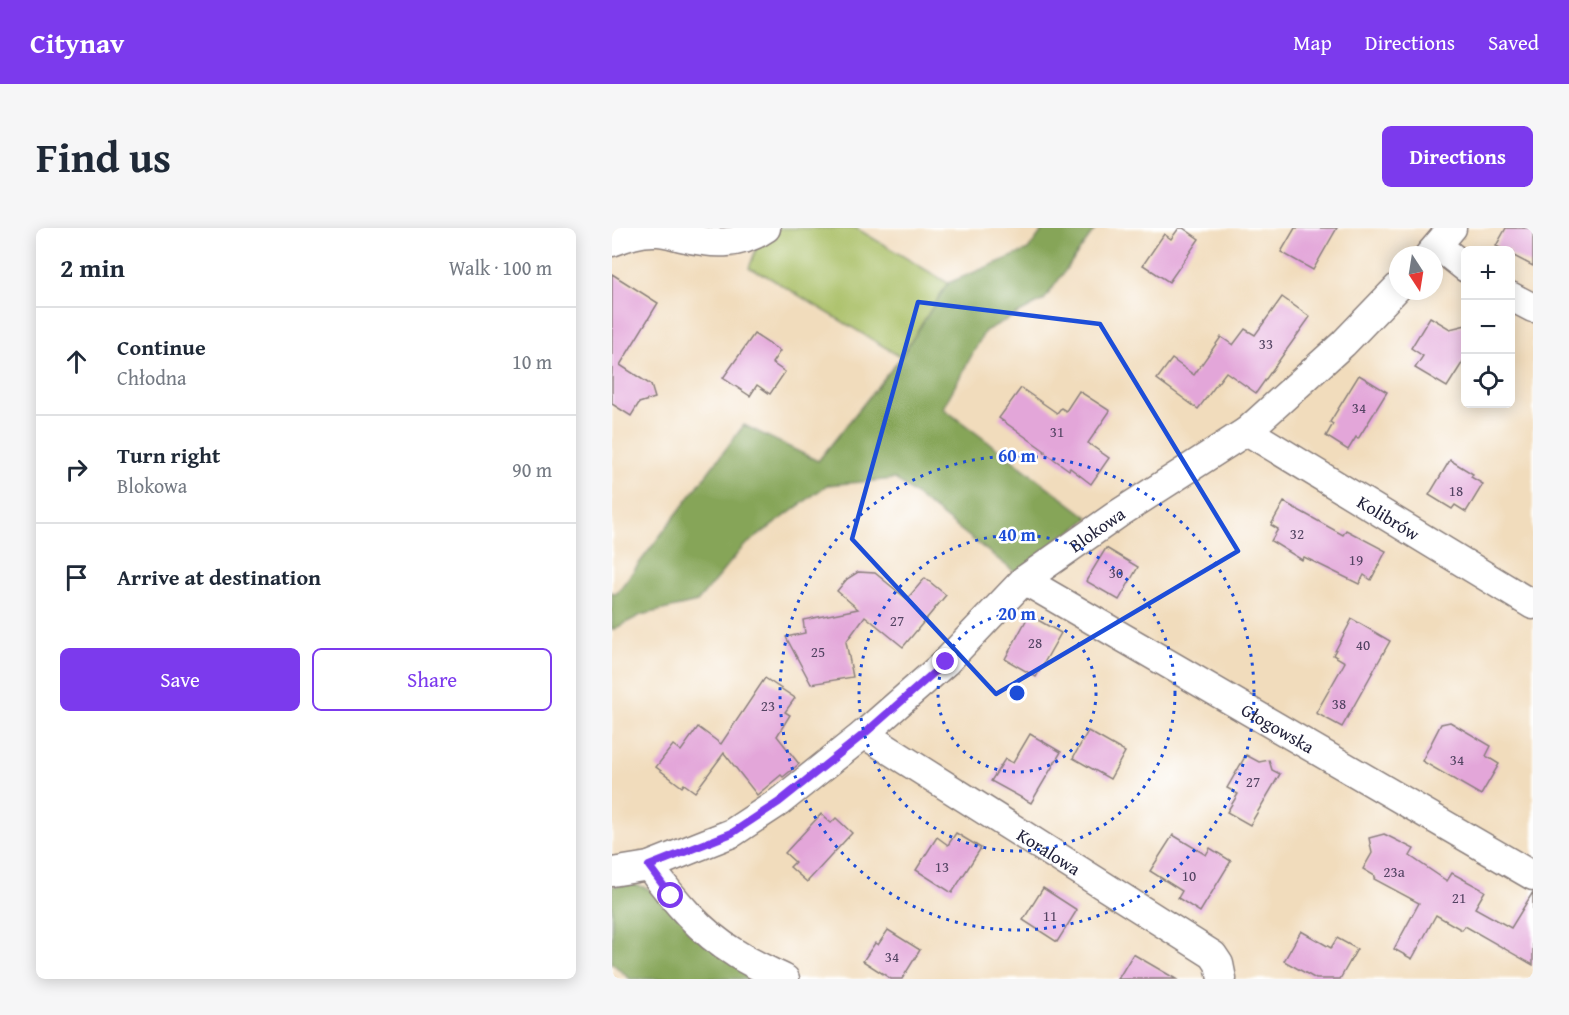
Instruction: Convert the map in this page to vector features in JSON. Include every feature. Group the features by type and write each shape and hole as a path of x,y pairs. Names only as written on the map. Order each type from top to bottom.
{"street":[{"path":"612,242 633,234 658,232 705,242 727,243 746,239 766,228"},
{"path":"1440,243 1461,263"},
{"name":"Blokowa","path":"612,872 649,866 732,833 779,802 864,734 946,662 1023,580 1118,514 1247,431 1343,344 1389,296"},
{"path":"1515,299 1533,308"},
{"name":"Kolibrów","path":"1247,431 1533,605"},
{"name":"Głogowska","path":"1023,580 1533,876"},
{"name":"Koralowa","path":"864,734 1213,955 1219,964 1222,979"},
{"path":"649,866 671,896 707,933 735,954 785,979"}],"highlighted area":[{"path":"918,302 1100,324 1238,551 996,694 852,539"}],"green space":[{"path":"779,228 856,228 948,283 901,357 765,275 749,268 758,244"},
{"path":"1044,228 1096,228 1044,300 985,331 943,408 1089,518 1016,573 895,479 827,485 743,547 697,602 641,615 612,630 612,592 616,594 744,425 818,461 901,357 948,283 1028,250"},
{"path":"631,884 647,888 769,979 630,979 612,963 612,886"}],"building":[{"path":"1179,228 1183,228 1199,239 1169,282 1143,265 1164,234 1171,239"},
{"path":"1295,228 1337,228 1313,270 1281,252"},
{"path":"1506,228 1533,228 1533,266 1515,257 1515,246 1496,246"},
{"path":"612,274 658,303 620,365 651,385 655,398 639,403 631,416 612,404"},
{"path":"1282,297 1310,317 1256,393 1226,372 1198,409 1157,379 1172,359 1194,375 1221,337 1233,345 1245,329 1255,335"},
{"path":"1430,317 1450,329 1461,326 1461,365 1447,387 1415,368 1423,356 1411,348"},
{"path":"754,334 780,351 772,363 785,372 770,394 757,385 750,396 723,378"},
{"path":"1359,375 1387,392 1358,439 1356,437 1348,450 1326,436 1333,424 1330,422"},
{"path":"1021,388 1057,413 1061,408 1066,411 1079,391 1110,411 1088,443 1109,458 1091,484 999,418"},
{"path":"1450,460 1473,474 1471,477 1483,484 1466,512 1455,505 1452,509 1429,495"},
{"path":"1284,502 1343,535 1346,530 1386,551 1371,580 1364,575 1359,584 1304,557 1302,560 1271,541 1278,529 1271,525"},
{"path":"1106,548 1138,567 1119,600 1086,581"},
{"path":"858,572 875,573 907,599 925,578 946,595 903,647 865,616 846,642 853,677 811,684 786,637 805,633 803,620 858,609 837,591 847,579"},
{"path":"1029,615 1061,633 1036,677 1005,659"},
{"path":"1352,619 1390,641 1342,727 1316,713 1345,662 1333,655"},
{"path":"765,678 795,698 785,712 790,715 777,736 799,764 783,777 781,775 757,795 724,753 695,792 684,784 682,787 656,767 673,745 681,751 698,727 721,744"},
{"path":"1450,722 1491,746 1486,756 1499,764 1481,795 1422,761 1441,724"},
{"path":"1088,731 1125,752 1110,779 1073,758"},
{"path":"1030,734 1061,752 1031,803 991,781 1005,759 1013,763"},
{"path":"1246,755 1259,762 1269,760 1272,770 1280,774 1250,825 1227,812 1238,794 1227,788"},
{"path":"821,814 831,823 836,818 852,833 807,882 790,867 795,862 785,853"},
{"path":"956,833 981,848 952,893 916,870 937,837 948,845"},
{"path":"1384,834 1414,849 1410,856 1447,881 1452,873 1485,891 1475,908 1511,928 1533,892 1533,965 1465,926 1462,930 1436,915 1412,959 1394,949 1419,903 1374,879 1375,876 1363,869 1372,853 1369,838"},
{"path":"1173,835 1206,855 1210,848 1231,861 1200,912 1178,898 1182,891 1150,871"},
{"path":"1043,888 1077,910 1057,942 1023,920"},
{"path":"888,930 920,950 902,979 891,979 863,961 875,943 878,945"},
{"path":"1301,931 1331,948 1337,938 1357,949 1340,979 1316,979 1284,961"},
{"path":"1133,954 1176,979 1118,979"}],"route":[{"path":"671,896 649,866 732,833 779,802 864,734 946,662"}]}
